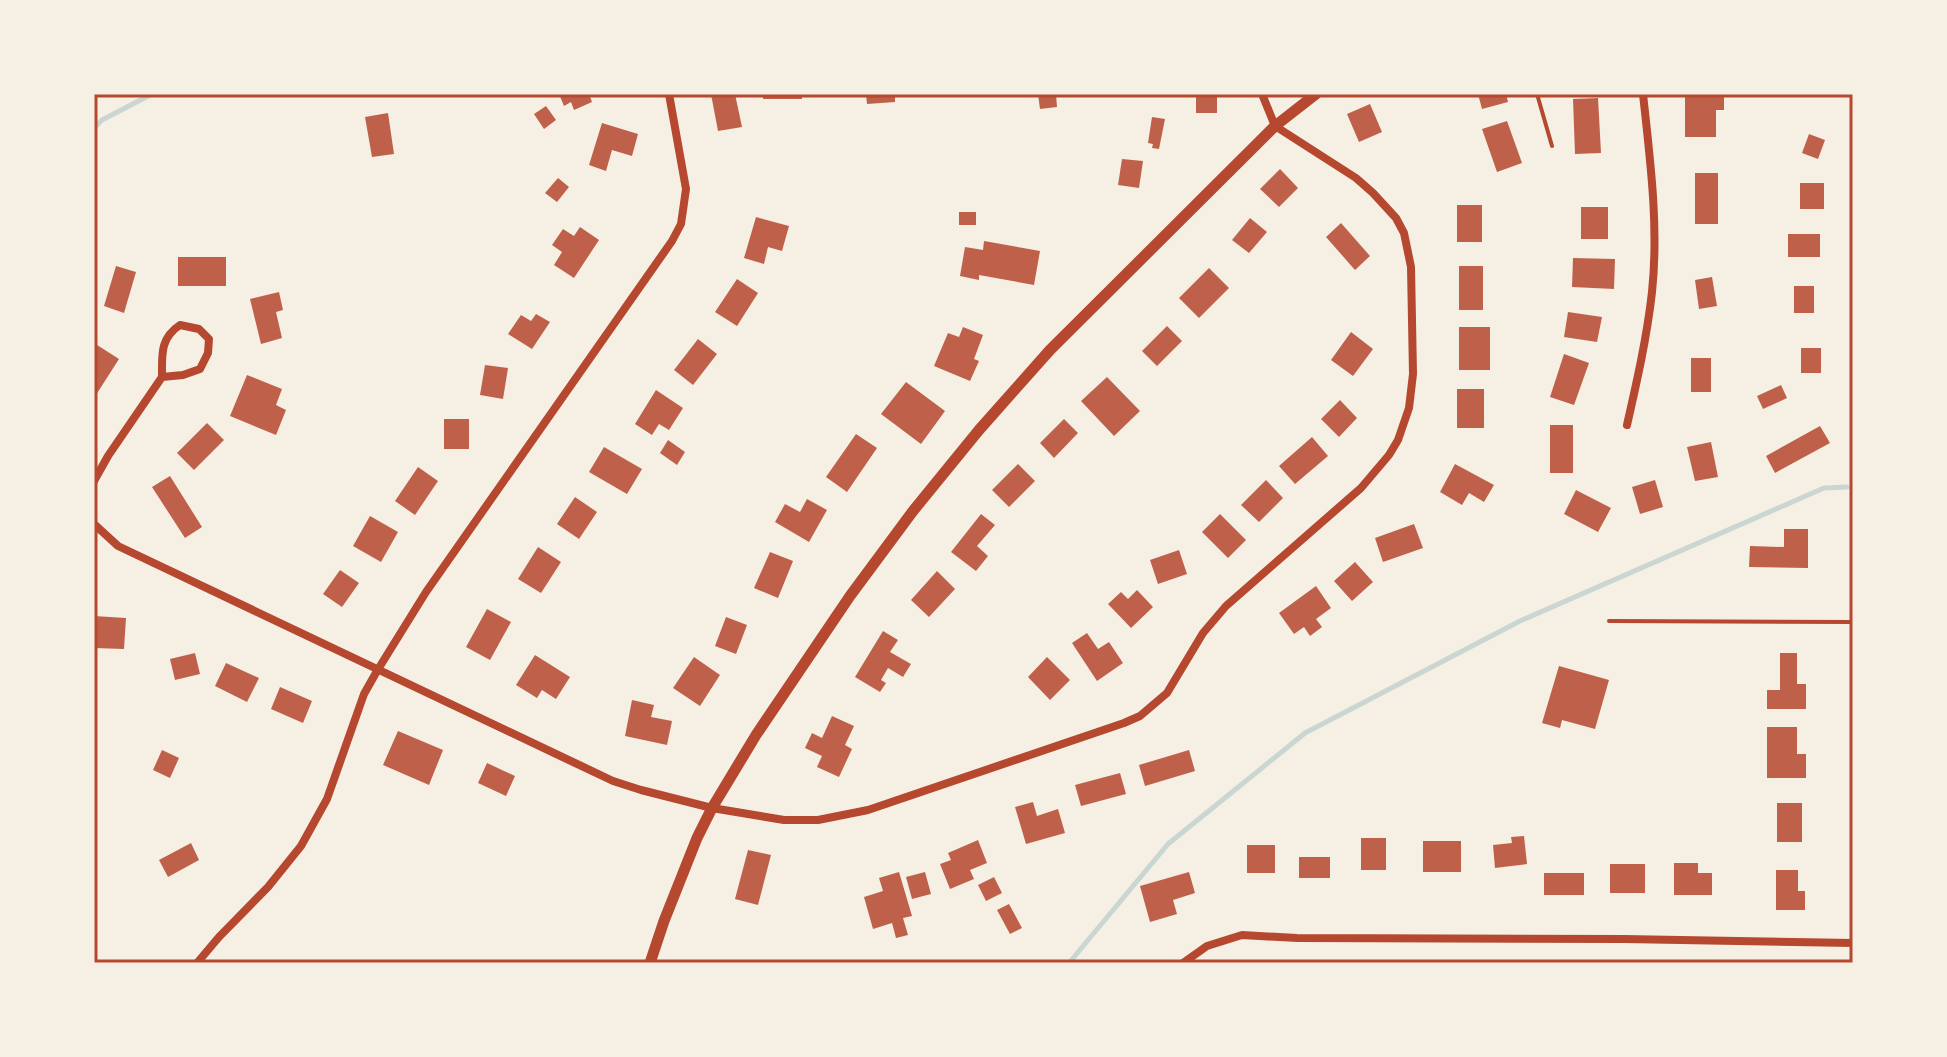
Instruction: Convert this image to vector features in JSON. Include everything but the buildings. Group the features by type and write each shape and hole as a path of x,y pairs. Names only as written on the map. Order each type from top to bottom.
{"street":[{"path":"197,963 268,887 301,846 327,799 364,694 377,671 426,592 672,241 681,224 686,189 669,94"},
{"path":"94,524 118,546 613,781 712,808 784,820 818,820 868,810 1109,729 1140,716 1167,693 1203,633 1226,606 1335,513 1370,477 1398,440 1409,408 1413,374 1411,267 1404,233 1396,218 1356,178 1275,126 1262,94"},
{"path":"650,963 686,866 712,808 756,735 850,596 913,511 1050,350 1275,126 1316,94"},
{"path":"1627,425 1644,346 1652,290 1655,235 1643,94"},
{"path":"94,481 162,377 165,340 171,331 180,325 199,329 209,339 208,353 200,369 162,377"},
{"path":"1183,963 1207,946 1242,935 1853,943"}],"lane":[{"path":"1537,94 1552,146"},
{"path":"1609,621 1853,622"}],"waterway":[{"path":"94,128 102,120 152,94"},
{"path":"1069,963 1168,844 1305,733 1520,621 1824,488 1847,487"}]}
